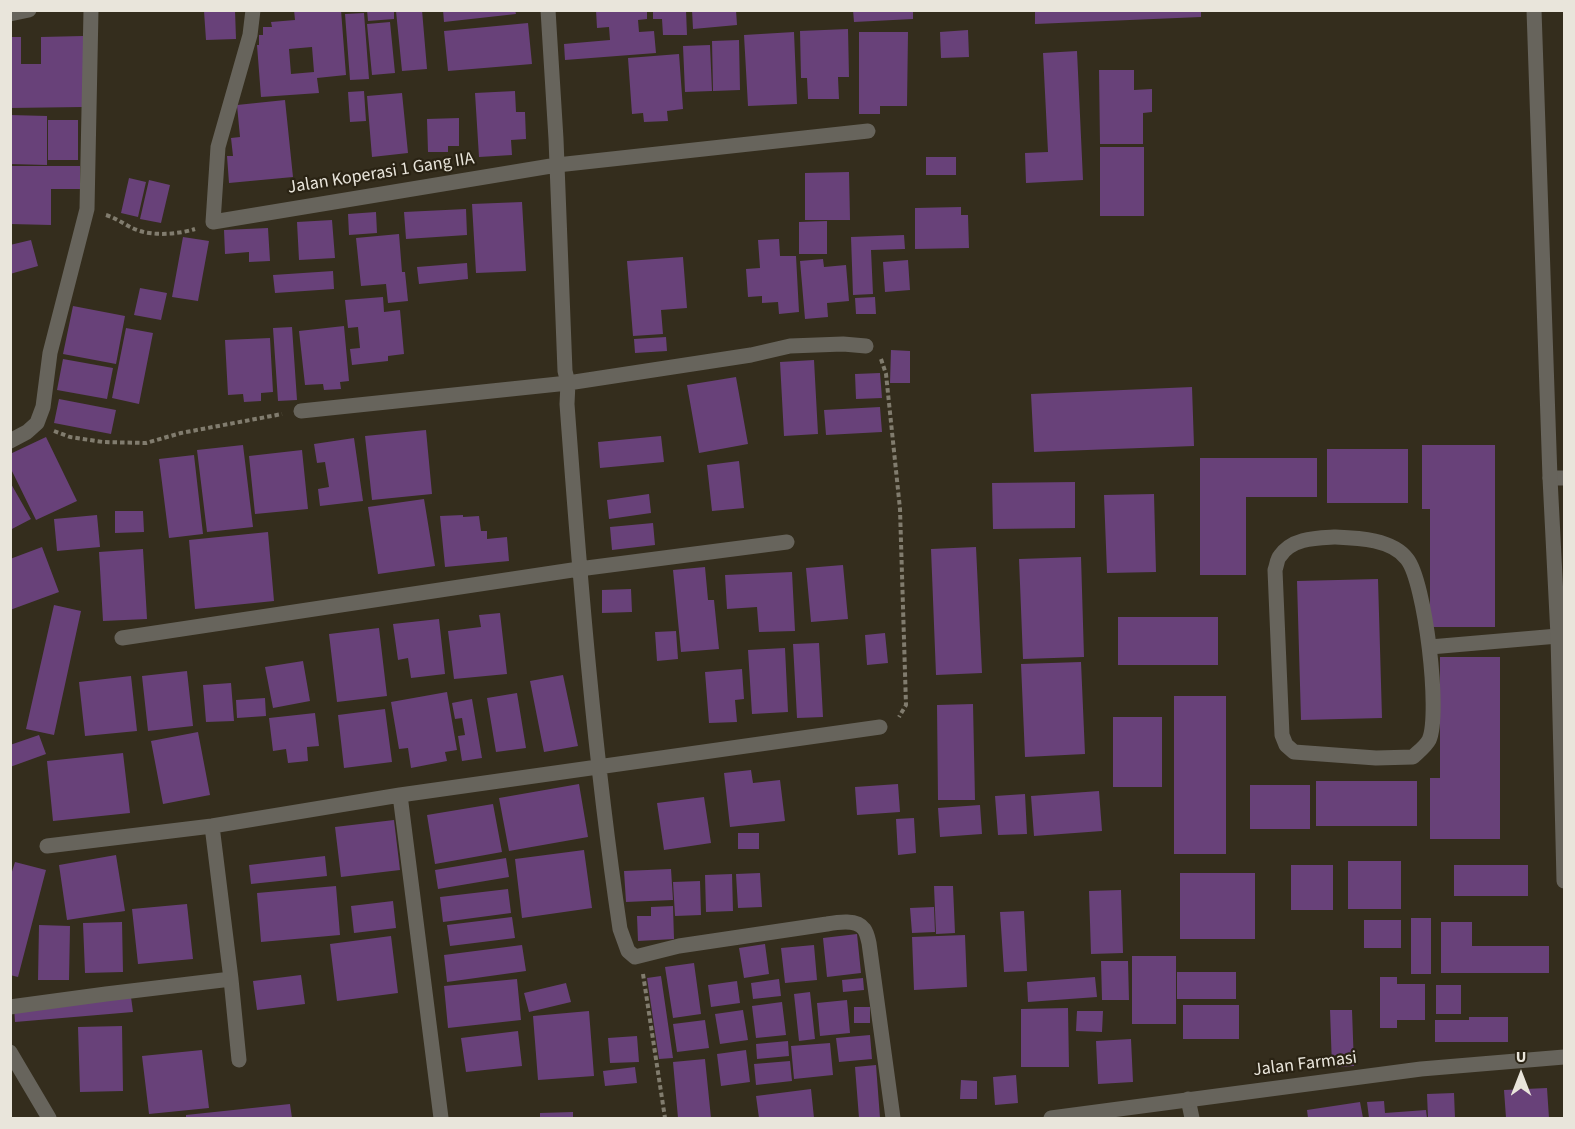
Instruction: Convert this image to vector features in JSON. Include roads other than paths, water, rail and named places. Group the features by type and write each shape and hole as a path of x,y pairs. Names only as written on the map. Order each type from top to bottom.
{"street":[{"path":"10,14 29,10"},
{"path":"10,441 27,432 37,423 43,407 50,353 87,209 91,10"},
{"name":"Jalan Koperasi 1 Gang IIA","path":"253,10 250,35 218,147 213,222 557,165 868,131"},
{"path":"548,10 565,371 568,383 567,404 579,569 598,766 620,929 628,951 635,957 679,946 843,922 856,924 864,929 869,943 893,1119"},
{"path":"1534,10 1557,478 1558,636 1564,769 1564,880"},
{"path":"301,411 568,383 751,355 790,346 843,344 866,346"},
{"path":"1309,538 1364,538 1396,548 1408,559 1414,572 1420,591 1430,647 1433,715 1429,741 1413,757 1376,758 1294,752 1286,745 1282,735 1275,570 1279,557 1288,547 1309,538"},
{"path":"122,638 579,569 787,542"},
{"path":"1430,647 1558,636"},
{"path":"47,846 212,825 400,795 880,727"},
{"path":"400,795 441,1119"},
{"path":"212,825 239,1060"},
{"path":"10,1007 231,979"},
{"path":"10,1052 49,1119"},
{"name":"Jalan Farmasi","path":"1051,1119 1098,1116 1188,1099 1421,1069 1564,1057"},
{"path":"1188,1099 1192,1119"}]}
